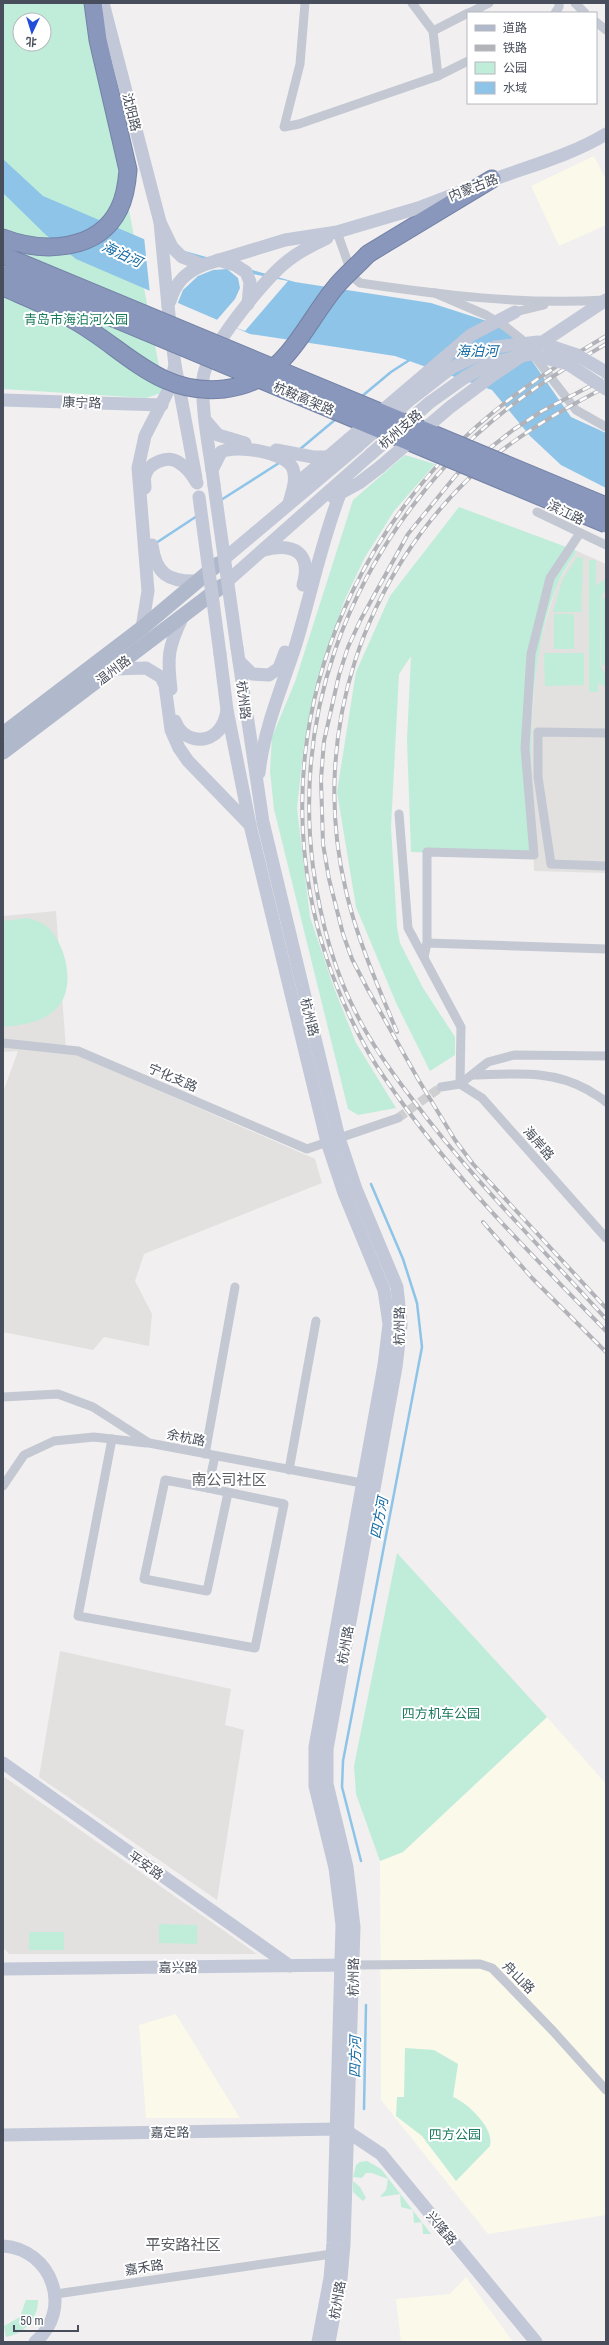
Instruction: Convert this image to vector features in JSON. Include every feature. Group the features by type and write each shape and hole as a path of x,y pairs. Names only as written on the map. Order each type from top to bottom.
{"highway":[{"path":"3,238 21,245 51,247 75,245 92,237 106,227 119,210 126,189 128,170 98,40 93,3"},
{"path":"3,287 77,322 153,375 185,388 215,390 236,388 253,382 270,371 285,357 334,288 368,254 492,179"},
{"name":"杭鞍高架路","path":"3,255 606,506"},
{"name":"杭鞍高架路","path":"3,272 606,524"}],"main road":[{"name":"沈阳路","path":"102,3 160,222"},
{"name":"内蒙古路","path":"337,232 418,208 492,179 565,154 589,144 606,134"},
{"path":"160,222 172,247 189,260 203,265"},
{"name":"杭州路","path":"160,222 168,312 175,365 197,483 227,710 250,825 333,1140 394,1280 399,1299 401,1336 368,1484 326,1755 329,1795 351,1889 342,2130 341,2279 330,2342"},
{"path":"168,312 174,287 191,270 237,253 285,240 337,232"},
{"name":"杭州路","path":"333,1140 257,791 212,471 203,378 206,364 228,331 248,304 284,264 305,248 337,232"},
{"path":"218,260 235,265 246,272 250,282 248,304"},
{"path":"318,501 340,494 380,467 450,408 487,380 606,300"},
{"path":"294,486 329,457 353,443 471,335 515,312"},
{"name":"杭州支路","path":"218,564 289,503 353,443 451,368 495,347 538,342 577,355 606,372"},
{"name":"杭州支路","path":"222,586 429,403 464,378 490,363 531,354 568,364 606,389"},
{"path":"142,628 148,591 138,468 145,436 169,389 175,365"},
{"name":"康宁路","path":"3,400 162,404"},
{"path":"206,421 218,435 232,441 273,452 289,462 294,470 294,486 289,503"},
{"path":"212,471 217,457 226,449 235,447 313,457 329,457"},
{"path":"197,483 188,469 170,459 155,464 149,468 144,476 154,561 157,567 175,578 184,581 197,581"},
{"path":"257,791 262,747 269,720 296,643 327,529 340,494"},
{"path":"239,661 248,671 258,676 269,675 279,668 307,572 302,556 289,547 279,546 264,550"},
{"name":"温州路","path":"3,734 142,628 218,564"},
{"name":"温州路","path":"3,752 182,618 222,586"},
{"path":"182,618 169,645 168,663 178,728 183,735 192,738 211,738 220,729 227,710"},
{"path":"114,669 146,668 161,677 164,685 171,730 179,748 188,761 250,825"},
{"name":"平安路","path":"3,1763 290,1966"},
{"name":"嘉兴路","path":"3,1969 347,1965"},
{"name":"杭州路","path":"318,2342 332,2254 342,2130"},
{"name":"嘉定路","path":"3,2135 342,2130"},
{"name":"兴隆路","path":"342,2130 381,2154 536,2342"},
{"path":"3,2246 20,2249 36,2258 50,2274 56,2294 52,2320 47,2330 35,2342"}],"street":[{"path":"305,3 300,64 284,127 298,124 438,76 467,62"},
{"path":"412,3 433,31 438,76"},
{"path":"470,12 489,3"},
{"path":"556,12 559,7 559,3"},
{"path":"575,3 584,12"},
{"path":"433,31 467,14"},
{"path":"597,23 606,30"},
{"path":"337,232 356,281 432,292 555,303 606,300"},
{"path":"432,292 446,300 486,315 511,331 521,339 576,410 606,427"},
{"path":"515,312 555,303"},
{"name":"滨江路","path":"537,512 606,545"},
{"path":"424,957 427,943 427,852 534,855 525,748 531,654 550,578 580,533"},
{"path":"606,733 538,732 538,776 551,864 606,866"},
{"path":"399,814 408,928 461,1027 460,1084"},
{"path":"427,943 606,949"},
{"name":"宁化支路","path":"3,1043 78,1051 307,1149 333,1140"},
{"path":"441,1087 460,1084 488,1062 514,1055 606,1056"},
{"path":"472,1075 533,1073 556,1076 574,1082 606,1102"},
{"name":"海岸路","path":"460,1084 482,1098 606,1238"},
{"path":"333,1140 398,1118"},
{"path":"205,1454 235,1287"},
{"path":"289,1470 316,1321"},
{"name":"余杭路","path":"3,1397 58,1394 93,1407 149,1444 368,1484"},
{"path":"3,1486 24,1455 54,1441 94,1437 149,1444"},
{"path":"112,1439 78,1616 255,1648 284,1504 228,1492 165,1480 144,1579 207,1591 228,1492"},
{"path":"208,1488 215,1456"},
{"name":"舟山路","path":"347,1965 480,1964 492,1968 553,2030 606,2090"},
{"name":"嘉禾路","path":"56,2294 332,2254"}],"shaded area":[{"path":"594,156 606,180 606,225 559,246 531,186"},
{"path":"577,551 606,564 606,873 534,871 530,746 537,651 557,584"},
{"path":"56,911 66,1050 315,1159 322,1183 144,1254 135,1281 152,1314 149,1346 104,1337 93,1350 3,1332 3,1092 18,1051 3,1052 3,916"},
{"path":"60,1651 231,1689 225,1725 244,1730 217,1900 39,1777"},
{"path":"547,1717 606,1784 606,2215 488,2234 381,2100 380,1861 403,1852"},
{"path":"3,1776 257,1954 9,1954 3,1947"},
{"path":"176,2014 240,2118 146,2118 139,2025"},
{"path":"466,2277 513,2342 401,2342 396,2299 450,2294"}],"green space":[{"name":"青岛市海泊河公园","path":"3,3 85,3 122,174 164,392 146,398 3,389"},
{"path":"405,455 435,464 394,511 365,557 345,599 318,676 304,744 297,808 310,917 334,988 356,1043 396,1108 358,1115 348,1109 274,809 270,771 272,737 295,682 353,500"},
{"path":"459,507 577,551 557,585 546,618 534,684 531,753 534,855 411,852 407,740 411,656 399,674 391,827 397,927 400,943 423,988 455,1037 455,1055 430,1071 397,1005 356,907 337,792 356,672 390,596"},
{"path":"577,557 583,558 581,612 553,612 562,581"},
{"path":"589,560 596,560 596,586 606,578 606,589 601,597 600,666 606,675 606,688 598,682 598,692 589,692"},
{"path":"602,598 606,598 606,665 601,665"},
{"path":"554,614 574,614 574,649 554,649"},
{"path":"544,653 584,653 584,685 545,686"},
{"path":"28,918 45,925 59,942 66,965 68,977 67,989 57,1008 45,1017 32,1022 3,1027 3,921"},
{"name":"四方机车公园","path":"397,1553 547,1717 403,1852 380,1861 356,1794 354,1766"},
{"path":"159,1924 197,1925 197,1944 159,1943"},
{"path":"29,1932 64,1932 64,1950 29,1950"},
{"name":"四方公园","path":"405,2048 434,2050 458,2064 453,2097 466,2105 479,2117 488,2132 490,2146 456,2181 422,2136 396,2116 397,2097 404,2097"},
{"path":"367,2161 381,2169 400,2194 380,2197 386,2190 388,2179 372,2173 366,2173 362,2178 353,2177 356,2165 360,2162"},
{"path":"353,2181 360,2187 366,2198 363,2201 353,2192"},
{"path":"400,2194 412,2210 401,2207"},
{"path":"413,2211 422,2222 414,2223"},
{"path":"422,2222 431,2234 423,2234"},
{"path":"26,2300 38,2300 36,2313 33,2319 19,2333 6,2337 4,2326 20,2317"}],"water":[{"name":"海泊河","path":"3,159 43,196 146,240 295,282 431,303 490,322 516,338 571,417 606,433 606,488 561,465 530,436 492,390 395,356 250,334 76,259 46,235 3,193"}],"pier":[{"path":"144,237 167,244 227,269 213,270 198,276 183,290 177,305 150,294"},
{"path":"227,269 288,281 245,331 216,321 235,299 240,288 238,278"}],"waterway":[{"path":"361,397 391,372 411,359"},
{"path":"299,450 336,419"},
{"path":"221,500 279,463"},
{"path":"156,543 197,516"},
{"name":"四方河","path":"361,1861 342,1787 343,1761 422,1347 417,1303 403,1259 371,1184"},
{"name":"四方河","path":"364,2109 366,2005"}],"tunnel":[{"path":"398,1118 441,1087"}],"railway":[{"path":"606,336 542,376 482,421 446,456 394,521 353,590 324,663 307,739 302,817 310,895 332,972 370,1055 403,1104 450,1164 500,1221 606,1331"},
{"path":"606,344 564,369 523,397 466,444 449,462 413,506 382,551 356,599 335,650 321,701 312,755 309,810 313,867 319,905 329,943 341,980 369,1037 398,1080 458,1157 606,1319"},
{"path":"604,379 542,411 513,430 457,474 408,534 361,619 348,647 339,675 324,741 321,779 323,844 329,879 343,934 352,959 367,988 418,1079 455,1140 473,1164 606,1308"},
{"path":"397,1032 368,962 356,927 346,891 336,833 335,775 341,717 355,662 376,608 404,557 439,511 480,468 494,456 524,434 573,404 606,387"},
{"path":"483,1222 532,1278 606,1352"}],"district":[{"name":"南公司社区","path":"229,1480"},
{"name":"平安路社区","path":"183,2245"}]}
